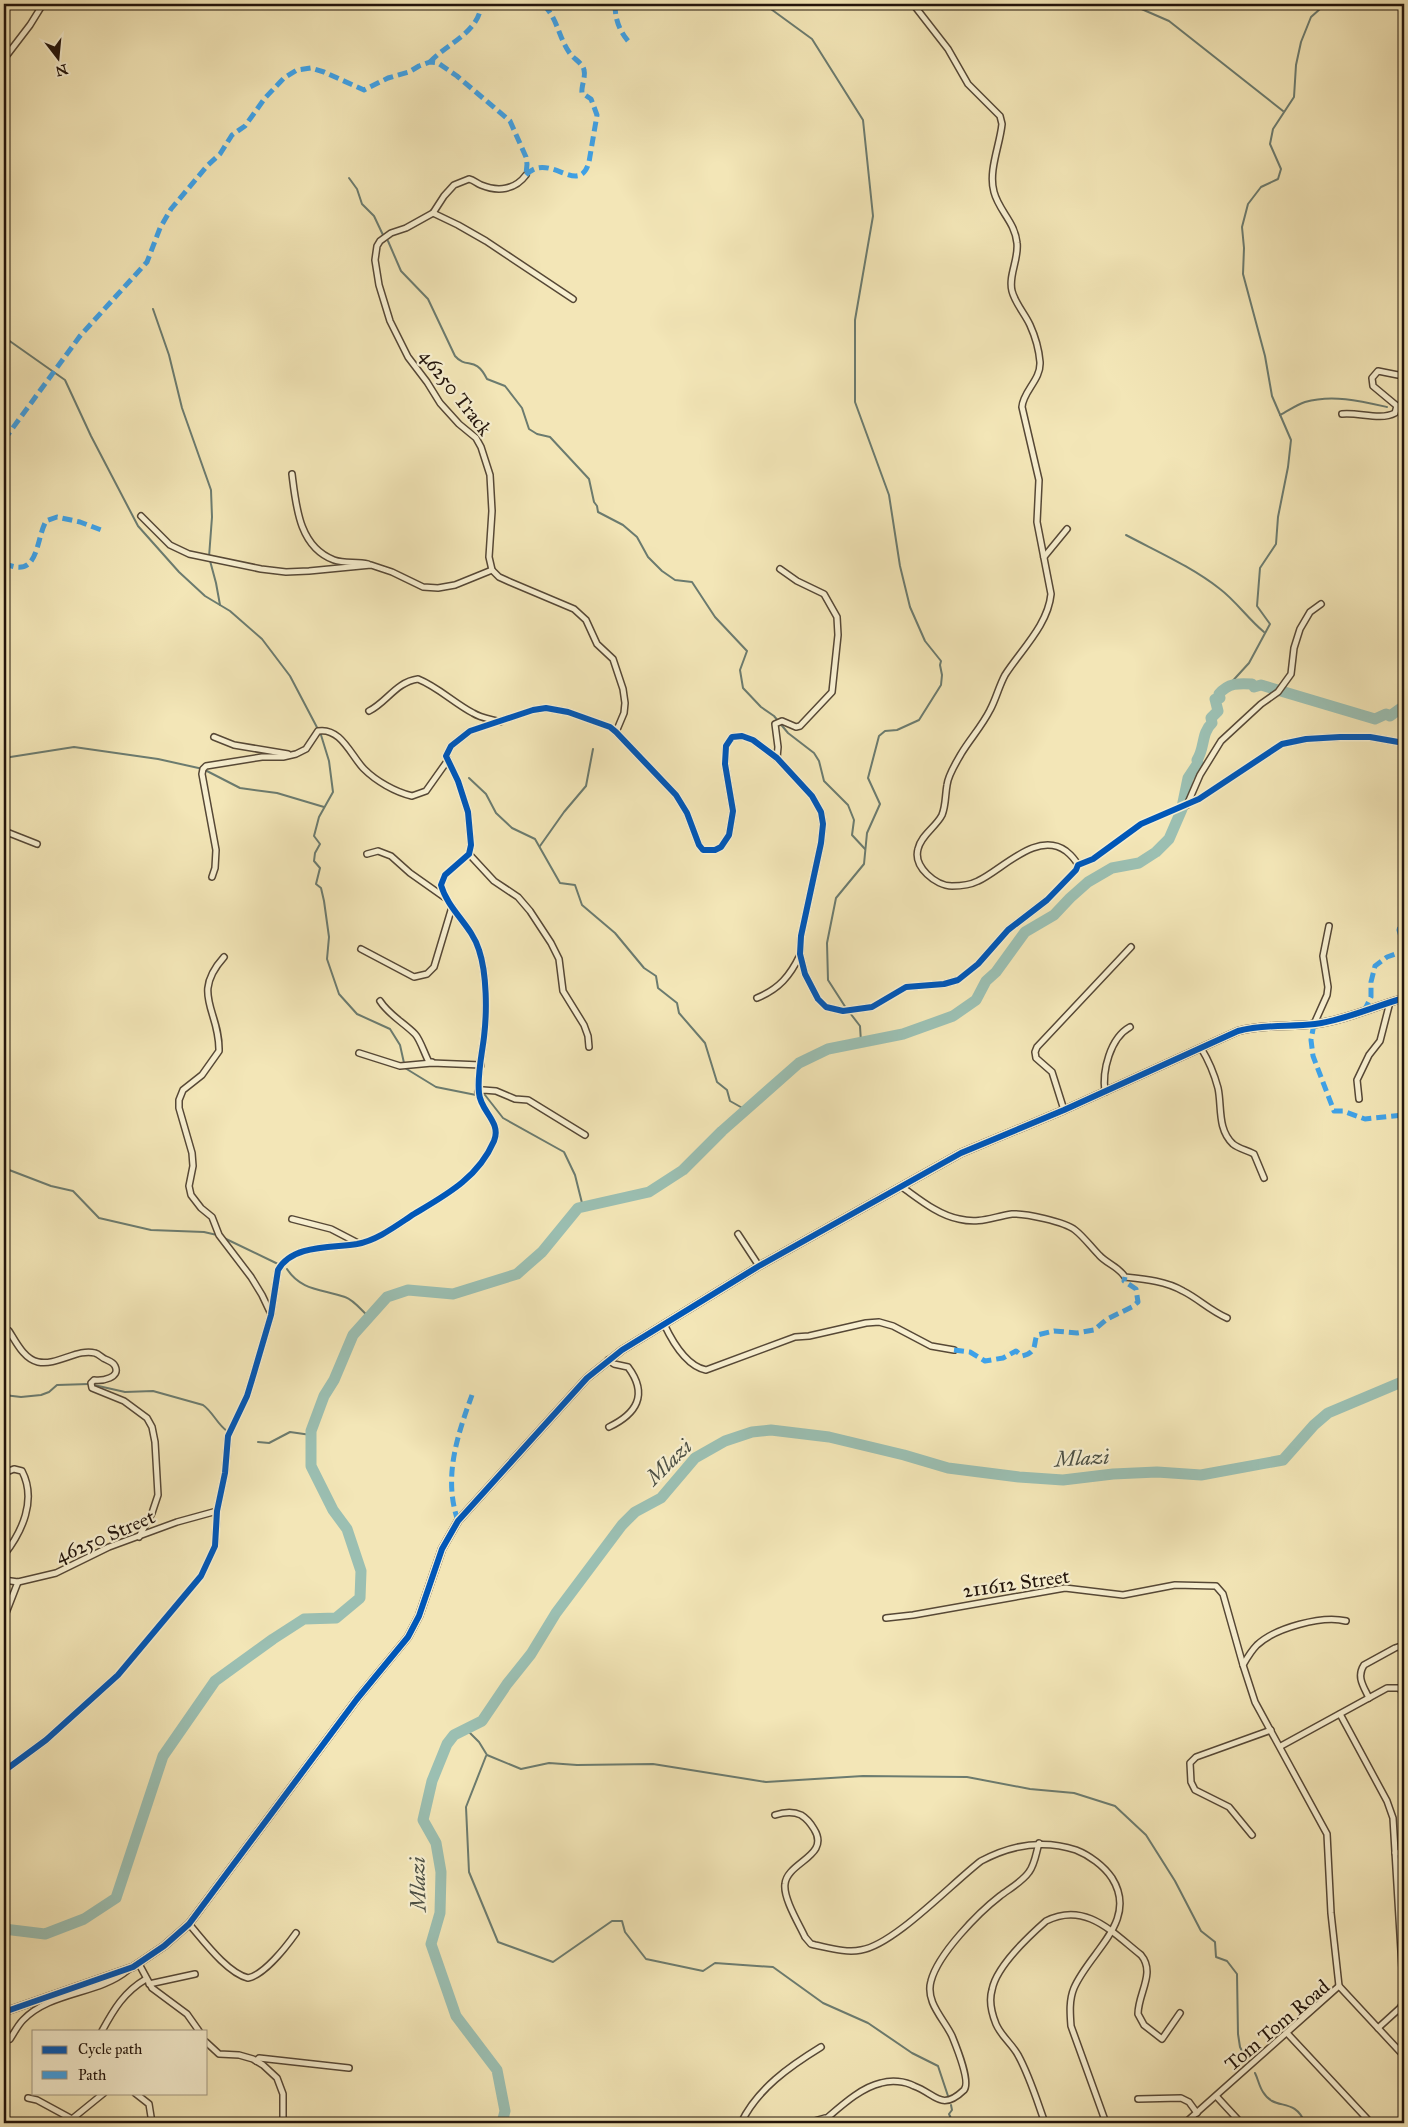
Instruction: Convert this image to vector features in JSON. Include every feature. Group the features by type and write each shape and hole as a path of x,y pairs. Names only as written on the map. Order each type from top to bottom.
{"street":[{"path":"4,59 30,25 43,4"},
{"path":"913,4 948,49 968,84 1000,116 1002,124 992,184 996,201 1010,220 1016,233 1017,254 1012,289 1030,325 1039,359 1038,375 1024,399 1022,407 1039,480 1036,515 1049,579 1050,606 1038,629 1005,675 990,710 961,754 948,781 946,804 941,817 918,847 918,855 921,866 933,879 943,885 952,886 969,885 980,880 1017,854 1036,847 1051,846 1064,850 1078,865"},
{"name":"46250 Track","path":"492,570 489,557 492,511 490,475 481,447 476,438 459,424 440,403 408,357 390,321 376,271 375,253 380,241 391,233 406,228 433,213 444,196 459,182 469,179 481,185 507,189 517,184 526,175"},
{"path":"433,213 486,241 573,299"},
{"path":"1342,414 1356,413 1385,416 1395,413 1397,406 1373,386 1372,378 1378,371 1398,375 1404,373"},
{"path":"292,474 301,525 308,538 325,555 335,560 363,562 392,572 423,587 438,588 454,586 492,570 499,577 574,609 586,620 597,644 615,663 625,703 624,713 616,732"},
{"path":"141,516 170,545 189,554 233,564 286,572 371,565"},
{"path":"1044,557 1067,529"},
{"path":"777,758 778,747 775,724 782,721 796,727 804,724 832,692 838,636 837,616 824,594 797,581 780,570"},
{"path":"1187,806 1200,775 1221,741 1278,690 1291,674 1294,648 1300,629 1310,612 1321,604"},
{"path":"369,711 400,686 411,680 418,679 455,700 471,712 500,722"},
{"path":"4,1770 46,1740 118,1675 201,1576 215,1546 217,1511 225,1473 228,1436 247,1396 271,1315 278,1270 281,1264 298,1254 316,1249 359,1243 394,1228 446,1196 474,1170 492,1145 496,1135 494,1123 482,1105 478,1092 486,1001 481,957 477,942 452,907 441,886 442,880 451,868 469,854 471,845 468,812 458,781 446,756 449,748 465,734 533,710 546,708 568,712 610,726 676,795 687,813 699,845 703,850 708,851 721,847 731,827 733,806 725,759 728,740 736,736 746,737 766,748 812,796 823,818 821,843 802,930 800,954 805,974 818,998 823,1004 837,1011 869,1009 906,987 950,983 958,980 978,964 1003,935 1047,900 1076,870 1078,865 1092,859 1141,824 1163,813 1187,806 1282,744 1306,739 1340,737 1370,737 1404,743"},
{"path":"212,877 215,868 216,850 208,816 202,774 206,766 296,754 306,749 318,731 330,732 338,737 371,775 398,791 412,796 426,791 448,760"},
{"path":"214,737 234,744 296,754"},
{"path":"4,831 37,844"},
{"path":"367,854 378,851 390,856 410,873 447,899"},
{"path":"469,854 494,881 518,897 530,911 551,943 559,959 563,991 584,1025 589,1047"},
{"path":"361,950 414,977 427,974 434,967 452,907"},
{"path":"1314,1024 1327,995 1328,986 1323,956 1329,926"},
{"path":"1064,1110 1052,1072 1036,1058 1035,1052 1037,1047 1131,947"},
{"path":"757,998 782,984 789,976 800,954"},
{"path":"224,957 210,974 207,990 220,1051 202,1075 183,1090 178,1103 192,1153 193,1166 189,1186 192,1195 201,1208 212,1216 219,1236 253,1281 271,1315"},
{"path":"10,2039 23,2020 44,2006 108,1984 164,1946 189,1924 357,1700 408,1636 419,1616 442,1549 458,1521 587,1378 608,1360 759,1266 968,1150 1105,1092 1238,1031 1254,1027 1314,1024 1342,1018 1404,998"},
{"path":"380,1001 390,1014 415,1034 429,1062 432,1062"},
{"path":"1359,1099 1357,1080 1369,1055 1380,1041 1390,1002"},
{"path":"1105,1092 1104,1084 1112,1047 1118,1035 1130,1027"},
{"path":"1201,1048 1210,1060 1218,1090 1220,1117 1226,1134 1234,1145 1254,1154 1264,1178"},
{"path":"360,1053 400,1066 432,1062 481,1065"},
{"path":"478,1092 483,1090 496,1091 515,1099 528,1100 584,1135"},
{"path":"902,1188 951,1218 980,1222 1013,1214 1067,1225 1079,1233 1100,1257 1119,1268 1125,1277 1171,1286 1184,1291 1207,1308 1227,1318"},
{"path":"292,1219 331,1229 359,1243"},
{"path":"738,1234 759,1266"},
{"path":"664,1324 672,1339 685,1355 696,1366 706,1370 795,1336 809,1336 874,1322 888,1324 926,1344 954,1350"},
{"path":"9,1331 28,1357 37,1362 63,1359 74,1354 96,1353 114,1364 116,1368 115,1374 110,1379 94,1380 91,1384 92,1388 124,1401 147,1418 152,1427 155,1442 157,1503 139,1537"},
{"path":"608,1360 614,1364 628,1367 635,1380 638,1392 638,1400 632,1413 622,1421 609,1427"},
{"path":"4,1473 14,1469 22,1472 25,1477 28,1493 25,1520 16,1539 4,1555"},
{"name":"46250 Street","path":"4,1580 18,1582 62,1571 109,1546 178,1522 217,1511"},
{"path":"4,1618 18,1582"},
{"name":"211612 Street","path":"886,1618 1065,1588 1123,1595 1174,1585 1216,1586 1223,1594 1255,1702 1281,1746 1327,1834 1330,1913 1339,1986"},
{"path":"1244,1665 1250,1652 1258,1644 1278,1633 1320,1619 1334,1618 1346,1621"},
{"path":"1369,1698 1360,1678 1364,1665 1404,1645"},
{"path":"1281,1746 1392,1687 1404,1692"},
{"path":"1340,1714 1390,1809 1394,1829 1404,2001 1400,2008 1378,2028"},
{"path":"1252,1835 1229,1807 1195,1790 1191,1782 1190,1763 1196,1757 1270,1730"},
{"path":"775,1815 794,1812 803,1816 818,1838 818,1844 814,1852 790,1873 784,1888 805,1938 811,1944 850,1951 876,1946 896,1933 981,1861 994,1854 1013,1848 1038,1843 1049,1843 1077,1851 1097,1862 1108,1873 1117,1887 1120,1909 1112,1932 1087,1965 1074,1989 1070,2012 1071,2026 1106,2123"},
{"path":"821,2123 868,2088 882,2082 902,2082 915,2086 934,2099 943,2101 950,2100 965,2089 967,2082 964,2068 952,2037 933,2003 930,1982 943,1956 976,1918 1030,1872 1038,1843"},
{"path":"1395,1852 1404,1852"},
{"path":"1045,2123 1017,2053 1001,2034 991,2003 993,1984 1006,1963 1036,1930 1055,1917 1080,1914 1089,1917 1112,1932 1145,1960 1148,1972 1138,2014 1144,2025 1162,2038 1180,2013"},
{"path":"189,1924 222,1961 238,1974 248,1978 257,1975 266,1968 296,1933"},
{"path":"136,1966 159,1995 187,2014 198,2030"},
{"path":"4,2012 136,1966"},
{"path":"103,2030 120,1999 146,1979 195,1974"},
{"name":"Tom Tom Road","path":"1186,2123 1339,1986 1404,2056"},
{"path":"1287,2033 1371,2123"},
{"path":"208,2044 219,2054 239,2055 263,2065 280,2083 283,2094 283,2123"},
{"path":"741,2123 753,2103 777,2077 821,2047"},
{"path":"256,2061 259,2058 349,2068"},
{"path":"28,2098 37,2100 72,2121 103,2094"},
{"path":"136,2094 149,2104 152,2123"},
{"path":"1217,2096 1241,2123"},
{"path":"1138,2099 1182,2098 1189,2102 1197,2113"},
{"path":"807,2123 828,2118"}],"waterway":[{"path":"764,4 812,39 863,120 873,216 855,320 855,402 889,495 900,566 910,607 925,641 941,661 941,685 919,720 897,730 885,731 879,736 868,778 880,804 867,833 864,864 836,898 827,943 828,980 846,1008"},
{"path":"1130,4 1169,21 1283,111"},
{"path":"1228,686 1249,663 1270,624 1257,606 1260,568 1276,544 1278,517 1288,467 1291,440 1272,396 1265,356 1243,274 1244,248 1242,227 1248,204 1261,187 1278,179 1281,169 1270,144 1273,129 1294,97 1296,65 1301,42 1311,17 1320,9 1331,4"},
{"path":"349,178 357,189 362,204 374,216 383,235"},
{"path":"388,241 401,271 428,299 455,356 463,362 479,367 487,379 505,386 522,408 529,429 537,434 550,437 589,479 598,512 623,525 637,537 648,557 662,571 675,580 692,582 715,617 747,651 740,670 743,688 761,707 774,716 788,733 814,753 819,761 824,781 848,805 854,820 852,835 865,849"},
{"path":"153,309 169,355 182,408 211,490 212,517 209,557 220,605"},
{"path":"4,337 65,380 91,436 138,526 179,572 205,596 230,611 262,639 290,676 321,735 329,761 333,792 319,817 314,836 320,844 315,853 314,861 320,868 316,884 321,888 324,901 329,937 327,959 339,994 357,1014 390,1029 400,1045 404,1063"},
{"path":"1280,415 1305,402 1336,398 1387,407"},
{"path":"1126,535 1209,581 1237,604 1264,632"},
{"path":"1182,807 1188,778 1198,763 1197,760 1206,731 1212,723 1211,718 1218,711 1215,699 1220,698 1219,694 1222,690 1234,684 1252,684 1254,687 1261,685 1375,719 1386,714 1390,716 1404,706"},
{"path":"4,758 74,747 158,759 203,769 240,788 277,793 324,807"},
{"path":"540,846 564,812 586,786 593,749"},
{"path":"469,778 486,794 496,813 512,828 535,839 560,883 575,885 582,905 615,933 644,968 656,976 658,988 677,1003 679,1013 705,1043 717,1082 727,1090 730,1101 746,1110"},
{"path":"4,1929 45,1934 84,1919 116,1898 163,1756 215,1681 304,1619 336,1618 360,1598 361,1571 347,1529 333,1510 311,1466 311,1431 324,1396 334,1380 353,1335 387,1297 408,1290 453,1294 517,1274 542,1252 578,1208 649,1192 683,1170 722,1131 799,1063 828,1049 903,1034 953,1016 976,1000 986,981 996,972 1025,932 1054,915 1088,882 1112,868 1139,863 1156,852 1169,839 1182,809"},
{"path":"850,1013 860,1026 861,1042"},
{"path":"405,1068 436,1087 476,1095"},
{"path":"485,1095 503,1118 564,1152 575,1175 583,1207"},
{"path":"4,1168 51,1186 73,1191 99,1218 151,1230 204,1232 217,1235"},
{"path":"224,1238 278,1264"},
{"path":"287,1269 299,1282 348,1298 369,1317"},
{"name":"Mlazi","path":"502,2123 505,2111 497,2070 456,2016 431,1944 440,1913 441,1872 436,1843 423,1820 432,1781 447,1744 454,1735 482,1721 507,1684 531,1654 556,1613 622,1525 635,1512 661,1498 695,1458 725,1441 752,1432 771,1430 829,1437 948,1468 1019,1477 1063,1480 1113,1474 1157,1472 1201,1475 1283,1460 1314,1425 1328,1413 1404,1381"},
{"path":"4,1395 21,1397 41,1395 49,1392 57,1385 89,1384"},
{"path":"94,1385 125,1392 153,1391 203,1405 227,1431"},
{"path":"258,1442 269,1443 290,1432 311,1435"},
{"path":"467,1730 479,1742 487,1755 521,1769 549,1763 577,1765 653,1764 766,1782 863,1776 967,1777 1030,1789 1074,1793 1115,1806 1146,1835 1175,1881 1201,1931 1215,1942 1216,1957 1227,1961 1237,1974 1238,2034 1240,2047 1246,2059"},
{"path":"486,1756 466,1807 469,1872 498,1942 553,1962 612,1921 622,1921 625,1932 646,1959 703,1971 715,1963 773,1967 823,2003 868,2023 912,2053 938,2066 948,2096"},
{"path":"1255,2073 1262,2090 1268,2098 1295,2110 1301,2115 1305,2123"},
{"path":"951,2105 952,2110 949,2114 953,2123"}],"marked path":[{"path":"430,62 469,30 479,14 481,4"},
{"path":"526,175 535,169 544,167 578,176 584,172 589,162 597,115 591,99 582,93 583,67 569,52 552,16 543,4"},
{"path":"615,4 618,24 628,41"},
{"path":"4,440 80,336 147,262 160,228 171,209 207,166 220,154 232,135 245,126 265,98 284,78 297,70 311,68 364,90 419,66 430,62 438,63 457,76 510,121 526,157 526,175"},
{"path":"4,563 15,567 24,567 30,563 46,521 57,517 80,522 104,531"},
{"path":"1404,913 1399,930 1404,947"},
{"path":"1364,1011 1371,997 1371,982 1375,966 1387,957 1404,951"},
{"path":"1314,1024 1311,1040 1313,1056 1334,1111 1343,1111 1365,1119 1404,1115"},
{"path":"954,1350 970,1352 985,1361 1003,1358 1016,1351 1022,1356 1033,1350 1037,1335 1054,1331 1077,1333 1094,1330 1107,1319 1138,1302 1136,1289 1124,1281 1125,1277"},
{"path":"458,1521 454,1505 452,1473 461,1426 472,1395"}],"cycle path":[{"path":"4,1771 46,1740 118,1675 201,1576 215,1546 217,1511 225,1473 228,1436 247,1396 271,1315 278,1270 284,1262 303,1251 357,1244 387,1232 460,1184 479,1165 494,1141 495,1128 480,1099 479,1093 479,1072 486,1016 482,960 476,941 449,902 441,885 445,875 469,854 471,845 468,812 458,781 446,756 451,746 470,731 533,710 546,708 568,712 610,727 676,795 687,813 699,845 703,850 715,850 721,847 729,835 733,811 725,764 726,746 732,737 742,736 753,740 777,758 812,796 821,812 823,824 821,843 801,936 800,954 805,974 818,999 826,1007 843,1011 872,1007 906,987 944,984 958,980 978,964 1008,930 1047,900 1076,870 1078,865 1093,859 1141,824 1199,799 1282,744 1306,739 1340,737 1370,737 1404,743"},
{"path":"4,2012 133,1967 164,1946 189,1924 357,1699 408,1637 419,1616 442,1549 458,1521 587,1378 622,1350 759,1266 961,1153 1064,1110 1238,1031 1257,1027 1327,1022 1404,998"}]}
